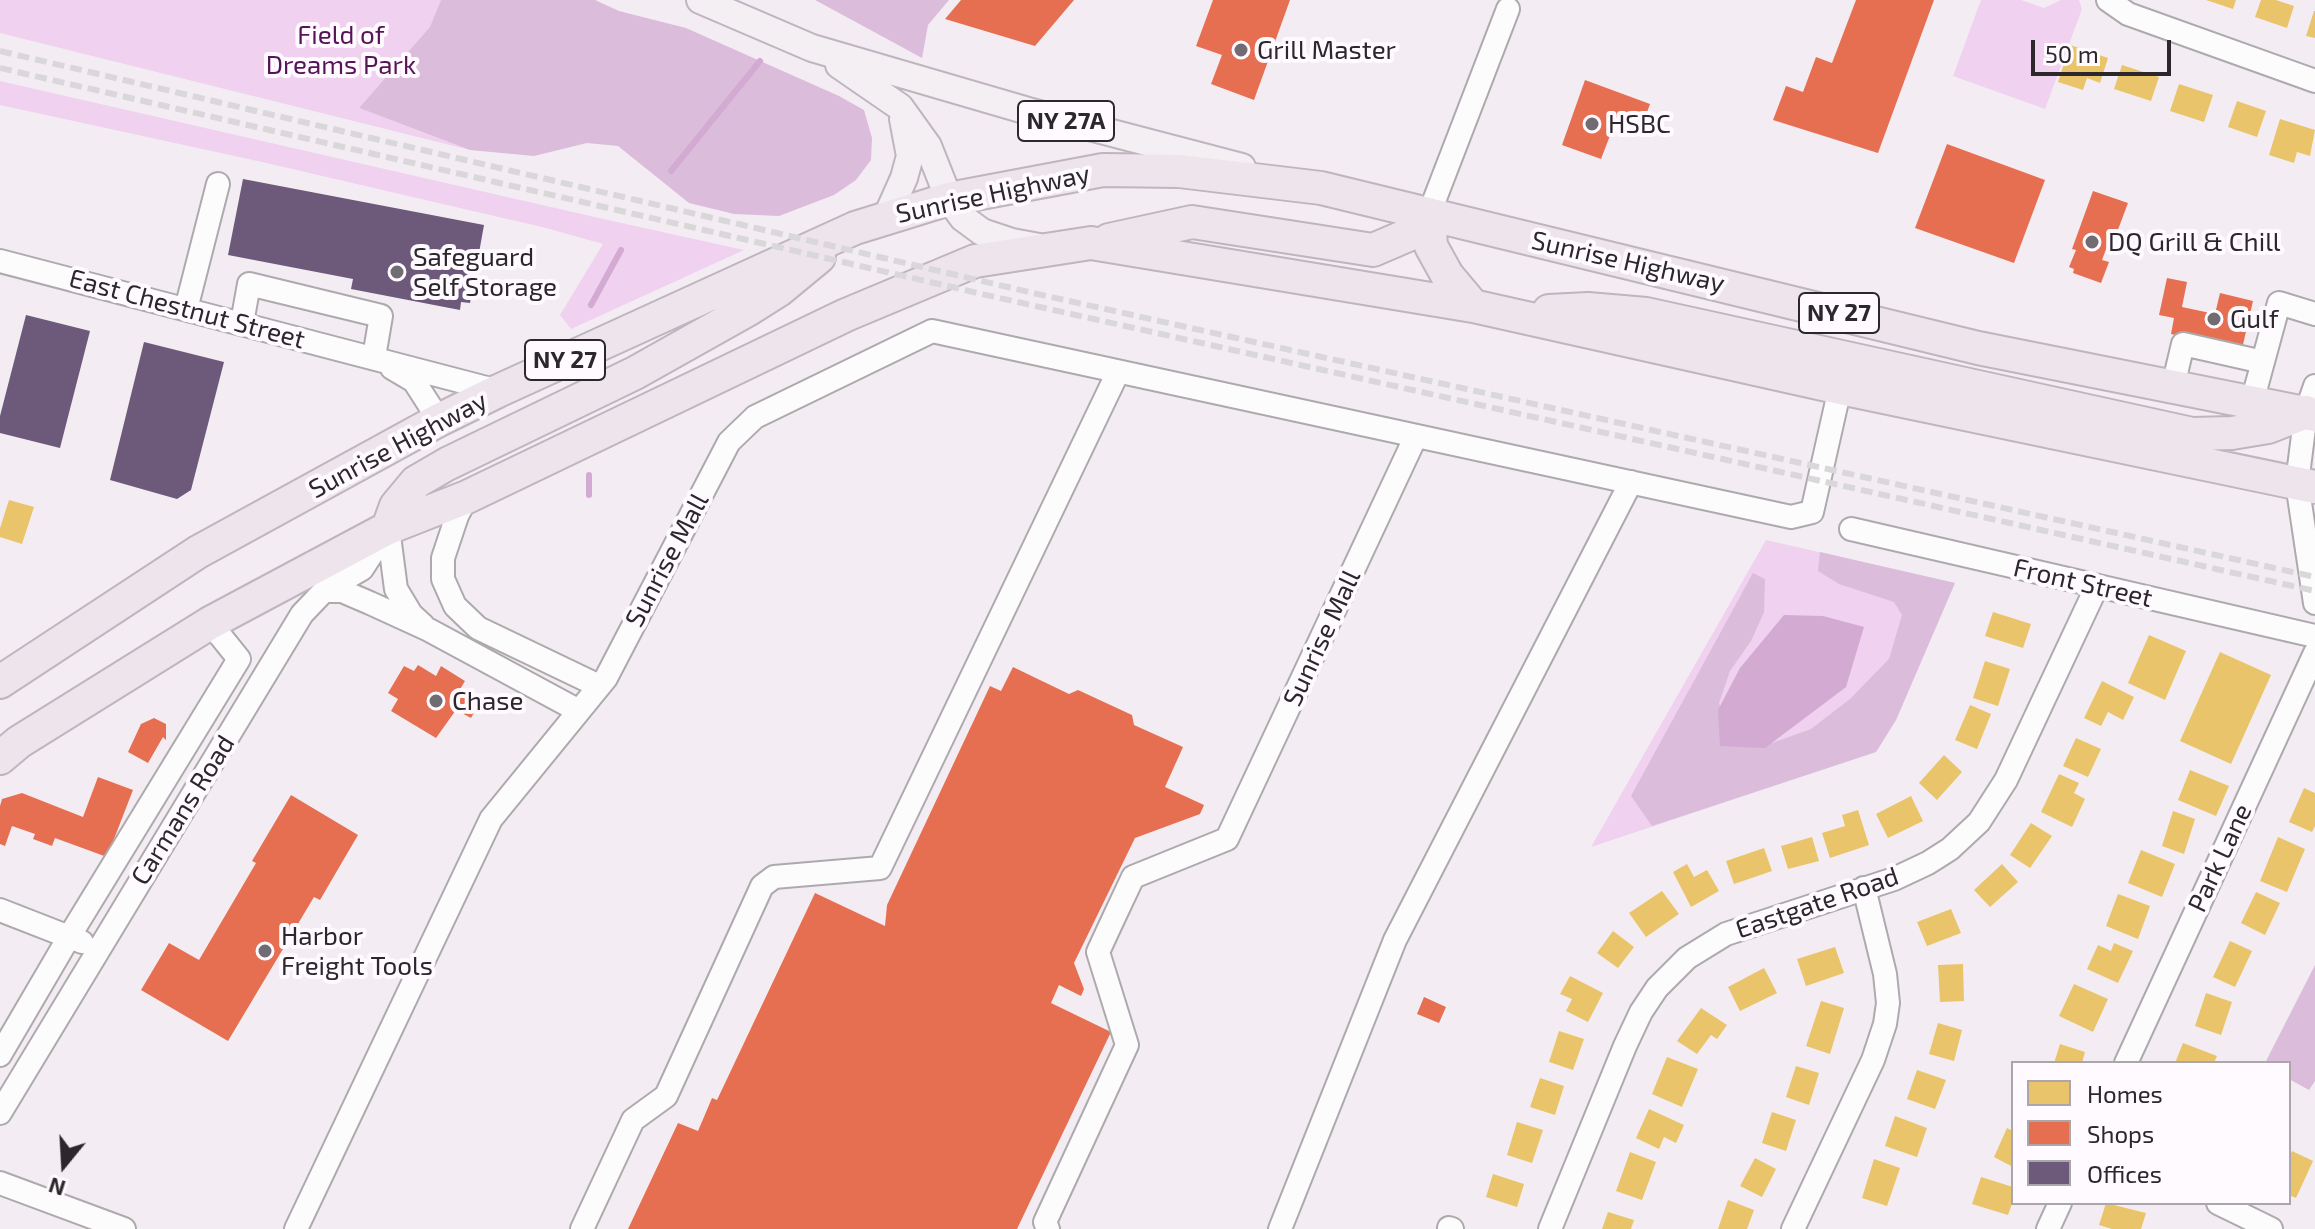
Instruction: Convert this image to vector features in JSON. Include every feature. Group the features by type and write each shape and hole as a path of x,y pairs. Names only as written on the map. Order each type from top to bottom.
{"highway":[{"name":"Sunrise Highway","path":"0,682 198,552 498,391 887,216 949,199 1103,170 1179,171 1321,188 1978,348 2252,402 2312,404"},
{"path":"0,758 19,742 210,623 388,528 467,497 846,315 975,261 1091,243 1192,222 1373,250 1408,235 1429,214"},
{"path":"1429,214 1431,246 1447,275 1473,306"},
{"path":"388,528 396,506 416,482 635,373 749,309 779,290 855,228"},
{"path":"1091,243 1473,306 1840,388 2306,485"},
{"path":"1510,314 1588,309 1646,314 2192,434 2232,433 2268,427 2312,404"},
{"path":"1840,388 1903,348 1978,348"}],"main road":[{"name":"NY 27A","path":"700,0 812,48 1028,111 1321,188"},
{"name":"NY 27A","path":"812,48 900,107 928,146 949,199 963,218 982,232 1052,250"},
{"path":"887,216 910,156 900,107"}],"street":[{"path":"2108,0 2128,14 2315,81"},
{"path":"1429,214 1508,9"},
{"path":"186,309 218,184"},
{"name":"East Chestnut Street","path":"0,261 498,391"},
{"path":"242,323 249,284 381,316 374,357"},
{"path":"2252,402 2279,303 2315,314"},
{"name":"Sunrise Mall","path":"296,1229 491,819 602,682 729,442 755,417 932,331 1118,372"},
{"path":"2173,386 2183,344 2263,362"},
{"name":"East Chestnut Street","path":"374,357 414,381 439,420"},
{"path":"582,1229 633,1120 666,1096 762,886 774,877 880,868 1118,372 1791,517 1812,512 1840,388"},
{"path":"2312,404 2306,485 2315,603"},
{"name":"Sunrise Mall","path":"1048,1229 1045,1222 1127,1045 1098,952 1133,877 1227,839 1416,436"},
{"path":"1280,1229 1395,940 1631,482"},
{"path":"467,497 443,558 443,579 455,606 478,628 602,682"},
{"path":"388,528 396,589 411,614 429,630"},
{"name":"Carmans Road","path":"0,1113 302,614 324,591 362,569 388,528"},
{"name":"Front Street","path":"1851,529 2315,636"},
{"name":"Eastgate Road","path":"1550,1229 1625,1046 1641,1012 1657,988 1687,958 1726,934 1894,879 1950,849 1979,822 2006,780 2097,586"},
{"path":"324,591 342,591 429,630 579,711"},
{"name":"Carmans Road","path":"0,1055 239,659 210,623"},
{"name":"Park Lane","path":"2127,1061 2315,653"},
{"path":"1793,1229 1873,1060 1885,1024 1888,1003 1885,974 1864,888"},
{"path":"0,910 98,948"},
{"path":"0,1183 124,1229"},
{"path":"2048,1229 2059,1205"},
{"path":"2222,1205 2271,1229"}],"green space":[{"name":"Field of Dreams Park","path":"0,0 441,0 431,27 359,108 470,150 0,33"},
{"path":"1981,0 2021,0 2044,8 2061,0 2079,0 2082,9 2045,109 1953,76"},
{"path":"0,81 744,250 571,329 560,315 603,244 262,162 0,105"},
{"path":"1766,540 1955,583 1896,720 1876,752 1591,847"}],"shaded area":[{"path":"441,0 595,0 619,11 686,28 864,110 872,138 871,160 856,180 834,195 779,216 734,214 689,203 618,146 587,143 534,156 470,150 359,108 430,27"},
{"path":"815,0 949,0 928,25 922,58"},
{"path":"1820,552 1955,583 1896,720 1876,752 1652,826 1631,796 1753,573 1765,579 1764,612 1751,641 1730,671 1719,703 1733,742 1772,743 1811,729 1850,699 1889,659 1902,615 1894,602 1839,584 1818,571"},
{"path":"1784,615 1823,616 1864,627 1846,687 1765,748 1720,746 1718,710 1740,668"},
{"path":"2315,965 2315,1081 2309,1090 2291,1080 2291,1061 2266,1061"}],"building: Homes":[{"path":"2206,0 2236,0 2233,9"},
{"path":"2261,0 2276,0 2294,6 2287,28 2255,17"},
{"path":"2315,11 2315,38 2306,36"},
{"path":"2070,45 2108,58 2100,83 2087,78 2083,90 2058,82"},
{"path":"2122,65 2159,77 2151,101 2114,89"},
{"path":"2179,84 2213,95 2204,122 2170,111"},
{"path":"2237,101 2266,111 2257,137 2228,127"},
{"path":"2280,119 2315,130 2310,156 2297,152 2294,163 2269,155"},
{"path":"9,500 34,507 22,544 0,537"},
{"path":"1993,612 2031,624 2023,648 1985,636"},
{"path":"2149,635 2186,651 2165,700 2128,683"},
{"path":"2220,652 2271,675 2231,764 2180,741"},
{"path":"1985,661 2010,669 1998,706 1973,698"},
{"path":"2102,681 2134,697 2123,720 2108,712 2101,726 2084,718"},
{"path":"1970,705 1991,714 1977,749 1955,740"},
{"path":"2076,738 2101,749 2088,777 2063,766"},
{"path":"1944,755 1962,772 1937,800 1919,783"},
{"path":"2190,770 2229,786 2216,816 2178,800"},
{"path":"2059,774 2079,783 2074,793 2085,799 2072,827 2041,812"},
{"path":"2304,788 2315,793 2315,826 2312,832 2289,822"},
{"path":"1911,796 1923,821 1888,838 1876,814"},
{"path":"1858,810 1869,845 1830,858 1822,833 1845,826 1842,815"},
{"path":"2173,811 2195,819 2184,854 2162,846"},
{"path":"2031,823 2052,836 2030,868 2010,855"},
{"path":"1812,837 1819,861 1788,869 1781,846"},
{"path":"2278,837 2305,849 2287,892 2260,881"},
{"path":"1764,848 1772,871 1734,884 1726,861"},
{"path":"2141,850 2175,864 2162,897 2128,883"},
{"path":"1687,864 1694,877 1707,870 1719,891 1691,907 1673,872"},
{"path":"2002,864 2018,882 1990,907 1974,890"},
{"path":"1662,891 1679,914 1646,937 1629,913"},
{"path":"2256,892 2280,903 2265,935 2241,923"},
{"path":"2118,894 2150,906 2138,939 2106,926"},
{"path":"1951,909 1961,933 1927,946 1917,922"},
{"path":"1613,931 1634,947 1618,968 1597,953"},
{"path":"2230,941 2252,951 2235,987 2213,977"},
{"path":"2114,943 2133,951 2118,983 2087,969 2098,945 2111,951"},
{"path":"1835,947 1844,973 1806,986 1797,959"},
{"path":"1963,964 1964,1001 1940,1002 1938,965"},
{"path":"1764,968 1777,993 1740,1011 1728,987"},
{"path":"1570,976 1603,993 1588,1022 1566,1011 1572,999 1560,994"},
{"path":"2074,984 2108,999 2093,1032 2059,1016"},
{"path":"2206,993 2232,1002 2221,1035 2195,1026"},
{"path":"1821,1001 1844,1008 1830,1054 1806,1046"},
{"path":"1701,1008 1727,1025 1717,1039 1711,1035 1697,1054 1677,1041"},
{"path":"1938,1023 1962,1030 1954,1061 1929,1054"},
{"path":"1559,1031 1584,1039 1573,1070 1549,1062"},
{"path":"2183,1043 2217,1056 2215,1061 2176,1061"},
{"path":"2060,1044 2085,1052 2083,1061 2055,1061"},
{"path":"1667,1057 1698,1069 1682,1107 1652,1094"},
{"path":"1796,1066 1819,1073 1809,1105 1786,1097"},
{"path":"1917,1070 1946,1080 1935,1109 1907,1099"},
{"path":"1540,1078 1564,1086 1555,1115 1530,1107"},
{"path":"1649,1109 1684,1125 1676,1143 1664,1137 1659,1149 1636,1138"},
{"path":"1772,1112 1796,1120 1786,1151 1762,1143"},
{"path":"1895,1116 1927,1128 1917,1157 1885,1146"},
{"path":"1517,1122 1543,1130 1532,1163 1507,1155"},
{"path":"2007,1128 2011,1130 2011,1166 1994,1157"},
{"path":"2292,1151 2313,1161 2296,1198 2291,1196"},
{"path":"1630,1152 1656,1162 1642,1200 1616,1191"},
{"path":"1755,1158 1776,1169 1762,1197 1740,1186"},
{"path":"1874,1159 1900,1168 1887,1206 1862,1198"},
{"path":"1493,1174 1524,1184 1517,1207 1486,1197"},
{"path":"1981,1177 2011,1186 2012,1205 2008,1215 1972,1204"},
{"path":"1728,1200 1754,1210 1747,1229 1718,1229"},
{"path":"2105,1205 2146,1213 2141,1229 2112,1229 2099,1225"},
{"path":"1608,1212 1634,1220 1631,1229 1602,1229"}],"building: Shops":[{"path":"961,0 1074,0 1035,46 945,19"},
{"name":"Grill Master","path":"1213,0 1290,0 1254,100 1211,84 1222,55 1196,46"},
{"path":"1856,0 1934,0 1878,153 1773,120 1786,86 1803,92 1816,57 1832,63"},
{"name":"HSBC","path":"1585,80 1650,104 1641,129 1616,120 1601,159 1562,145"},
{"path":"1947,144 2045,180 2014,263 1915,228"},
{"name":"DQ Grill & Chill","path":"2093,191 2128,203 2102,260 2109,262 2101,283 2073,273 2074,269 2069,267 2076,250 2072,249"},
{"path":"2167,278 2187,282 2182,307 2215,314 2220,293 2253,301 2242,349 2171,334 2174,318 2159,315"},
{"name":"Chase","path":"418,665 436,676 441,666 465,681 459,691 479,704 471,718 456,710 436,738 391,711 398,699 388,693 404,666 414,671"},
{"path":"1013,667 1069,694 1078,690 1132,715 1134,725 1183,747 1165,787 1204,805 1200,814 1135,838 1074,963 1084,989 1081,996 1059,985 1051,1003 1111,1032 1017,1229 628,1229 678,1123 698,1131 712,1098 717,1100 815,893 885,926 887,905 990,686 1001,691"},
{"path":"154,718 166,724 166,740 163,737 148,763 128,752 141,724"},
{"path":"98,777 133,790 107,857 55,838 52,846 33,839 35,834 12,826 5,846 0,844 2,799 22,793 83,817"},
{"path":"291,795 358,835 320,900 314,897 228,1041 141,990 169,943 199,960 256,863 252,861"},
{"path":"1424,997 1446,1007 1439,1023 1417,1014"}],"building: Offices":[{"path":"243,179 484,225 470,303 461,302 460,310 351,289 353,279 228,255"},
{"path":"26,315 90,331 60,448 0,433 0,416"},
{"path":"144,342 224,362 191,490 177,499 110,480"}],"waterway":[{"path":"671,171 760,61"},
{"path":"591,305 621,250"},
{"path":"589,475 589,495"}],"railway":[{"path":"0,51 1033,293 2315,577"},
{"path":"0,68 995,297 2315,591"}],"place":[{"name":"Grill Master","path":"1241,50"},
{"name":"HSBC","path":"1592,124"},
{"name":"DQ Grill & Chill","path":"2092,242"},
{"name":"Safeguard Self Storage","path":"397,272"},
{"name":"Gulf","path":"2214,319"},
{"name":"Chase","path":"436,701"},
{"name":"Harbor Freight Tools","path":"265,951"}]}
